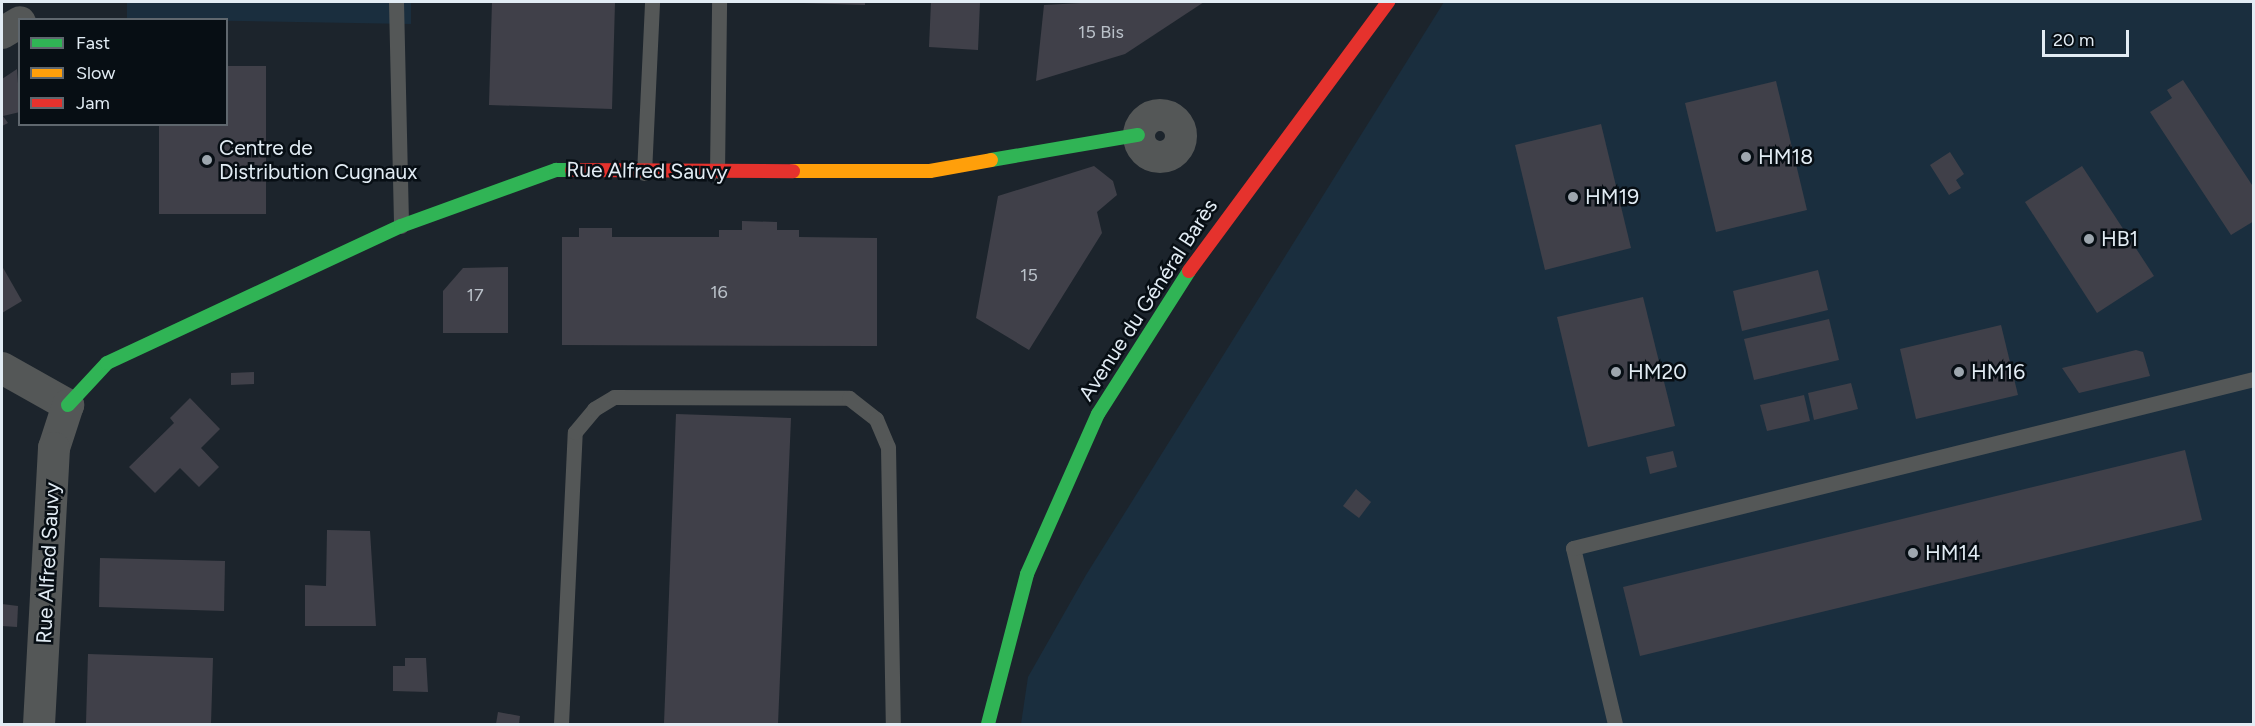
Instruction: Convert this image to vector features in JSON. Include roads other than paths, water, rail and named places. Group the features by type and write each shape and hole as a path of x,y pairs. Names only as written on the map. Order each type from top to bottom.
{"street":[{"name":"Avenue du Général Barès","path":"988,724 1027,574 1098,414 1210,240 1388,2"},
{"path":"2,33 18,23"},
{"name":"Rue Alfred Sauvy","path":"39,724 54,448 68,405 106,363 401,226 556,170 644,173 930,171 1138,135"},
{"path":"2,368 68,405"}],"lane":[{"path":"396,2 401,226"},
{"path":"644,173 652,2"},
{"path":"717,173 719,2"},
{"path":"1615,724 1574,548 2253,379"},
{"path":"561,724 575,432 594,409 614,397 849,398 876,419 888,447 893,724"}],"place":[{"name":"HM18","path":"1746,157"},
{"name":"Centre de Distribution Cugnaux","path":"207,160"},
{"name":"HM19","path":"1573,197"},
{"name":"HB1","path":"2089,239"},
{"name":"HM20","path":"1616,372"},
{"name":"HM16","path":"1959,372"},
{"name":"HM14","path":"1913,553"}]}
